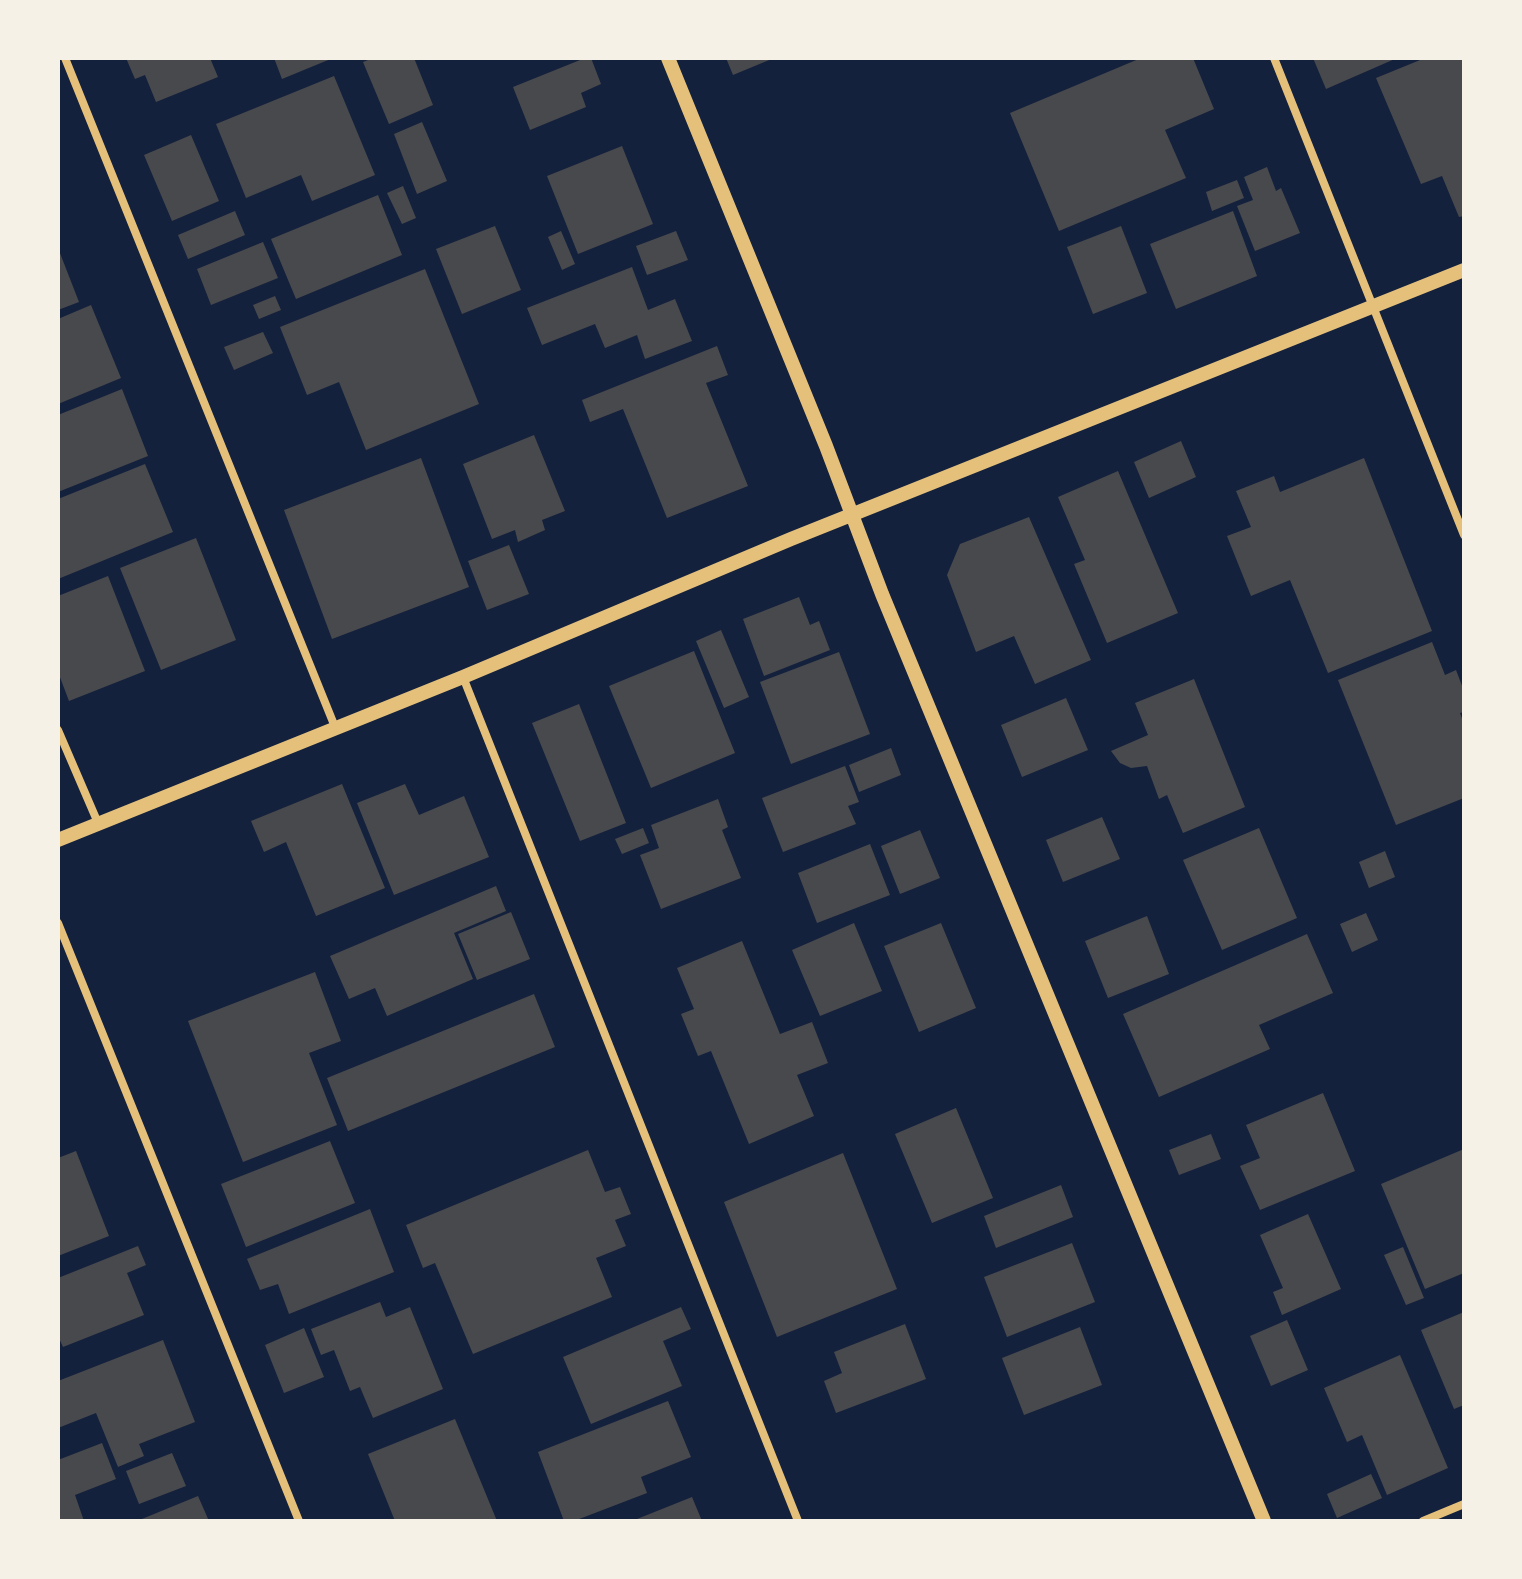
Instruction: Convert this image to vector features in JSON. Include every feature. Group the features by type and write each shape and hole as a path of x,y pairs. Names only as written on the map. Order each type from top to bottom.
{"street":[{"path":"65,58 335,727"},
{"path":"668,58 882,594 1264,1521"},
{"path":"1274,58 1464,535"},
{"path":"58,840 853,515 1464,270"},
{"path":"463,677 798,1521"},
{"path":"58,730 98,823"},
{"path":"58,923 299,1521"},
{"path":"1423,1521 1464,1504"}],"building":[{"path":"126,58 210,58 218,77 156,102 145,75 135,79"},
{"path":"274,58 333,58 282,79"},
{"path":"373,58 414,58 433,105 389,124 363,62"},
{"path":"591,58 601,84 581,93 586,107 530,130 513,87"},
{"path":"726,58 774,58 733,75"},
{"path":"1141,58 1193,58 1214,109 1165,130 1186,178 1059,231 1010,113"},
{"path":"1313,58 1397,58 1326,89"},
{"path":"1425,58 1464,58 1464,216 1459,217 1442,176 1421,184 1376,78"},
{"path":"334,76 375,175 312,201 301,175 246,198 216,124"},
{"path":"422,122 447,181 417,194 394,134"},
{"path":"191,135 219,201 172,221 144,155"},
{"path":"622,146 653,224 578,254 547,176"},
{"path":"1267,167 1276,191 1281,188 1300,233 1255,251 1237,206 1253,200 1244,177"},
{"path":"1237,180 1244,198 1212,211 1206,192"},
{"path":"403,186 416,218 402,224 387,193"},
{"path":"378,195 402,255 296,299 271,239"},
{"path":"235,211 245,235 188,259 178,235"},
{"path":"1233,211 1257,276 1176,309 1150,244"},
{"path":"495,226 521,290 462,314 436,249"},
{"path":"1121,226 1147,293 1093,314 1067,247"},
{"path":"561,231 575,264 562,270 548,237"},
{"path":"676,231 688,260 647,275 636,246"},
{"path":"263,242 278,278 211,305 197,269"},
{"path":"58,248 79,302 58,310"},
{"path":"632,267 648,310 675,299 692,341 645,359 637,335 605,348 595,324 542,345 527,308"},
{"path":"425,269 479,404 366,450 339,382 307,395 280,327"},
{"path":"275,296 281,310 259,319 253,305"},
{"path":"91,305 121,378 58,404 58,319"},
{"path":"263,332 273,353 234,370 224,347"},
{"path":"717,346 728,375 706,383 748,486 667,518 623,409 590,422 582,400"},
{"path":"122,389 148,456 58,492 58,415"},
{"path":"534,435 565,511 542,520 545,530 518,542 515,530 492,539 463,464"},
{"path":"1181,441 1196,477 1149,498 1134,462"},
{"path":"421,458 469,587 332,639 284,510"},
{"path":"1364,458 1432,631 1328,673 1290,580 1251,596 1227,536 1251,527 1236,491 1274,476 1280,492"},
{"path":"145,464 173,532 58,579 58,499"},
{"path":"1118,471 1178,613 1107,643 1074,564 1085,560 1058,497"},
{"path":"1029,517 1091,660 1035,684 1014,636 976,652 947,575 960,544"},
{"path":"196,538 236,640 161,670 120,568"},
{"path":"509,545 529,594 487,610 468,561"},
{"path":"108,576 145,671 69,701 58,672 58,596"},
{"path":"799,597 810,625 819,621 830,650 764,676 743,619"},
{"path":"721,630 749,697 724,708 696,641"},
{"path":"1432,642 1445,675 1456,670 1464,691 1464,712 1460,713 1464,724 1464,798 1396,825 1338,680"},
{"path":"694,651 735,753 651,788 609,686"},
{"path":"839,652 870,734 791,764 760,682"},
{"path":"1194,679 1245,807 1183,833 1167,795 1159,799 1147,766 1131,768 1120,763 1111,751 1148,735 1135,703"},
{"path":"1066,698 1088,750 1022,777 1001,725"},
{"path":"579,704 626,823 580,841 532,723"},
{"path":"891,748 901,775 859,792 849,765"},
{"path":"845,766 859,802 848,806 856,824 783,852 762,798"},
{"path":"342,784 385,888 316,916 286,842 264,852 251,821"},
{"path":"405,784 419,815 464,796 489,857 394,895 357,803"},
{"path":"718,799 728,827 722,830 741,878 661,909 640,855 659,848 651,825"},
{"path":"1102,817 1120,859 1063,882 1046,840"},
{"path":"643,828 649,843 622,854 615,839"},
{"path":"1259,828 1297,918 1222,950 1183,860"},
{"path":"920,830 940,878 900,894 881,846"},
{"path":"870,844 890,895 817,923 798,873"},
{"path":"1385,851 1395,877 1369,888 1359,862"},
{"path":"496,886 506,911 454,933 473,979 387,1016 375,988 349,999 330,956"},
{"path":"511,912 530,959 477,980 458,934"},
{"path":"1366,913 1378,940 1352,952 1340,924"},
{"path":"1147,916 1169,974 1108,998 1085,941"},
{"path":"854,923 882,991 820,1016 792,950"},
{"path":"941,923 976,1008 919,1032 884,946"},
{"path":"1307,934 1333,993 1259,1025 1270,1049 1159,1097 1123,1014"},
{"path":"742,941 780,1034 812,1022 828,1063 797,1075 814,1116 749,1144 711,1051 698,1056 681,1014 694,1009 677,968"},
{"path":"315,972 341,1041 309,1053 337,1125 243,1162 188,1021"},
{"path":"534,994 555,1047 348,1131 327,1078"},
{"path":"1323,1093 1355,1171 1260,1210 1240,1166 1260,1158 1246,1125"},
{"path":"956,1108 993,1198 932,1223 895,1134"},
{"path":"1211,1134 1221,1159 1179,1175 1169,1150"},
{"path":"330,1141 355,1203 246,1247 221,1184"},
{"path":"1464,1149 1464,1273 1425,1289 1381,1184"},
{"path":"588,1150 605,1192 620,1187 631,1214 615,1220 626,1246 596,1258 612,1297 473,1354 435,1263 423,1268 406,1225"},
{"path":"76,1151 109,1236 58,1256 58,1158"},
{"path":"843,1153 897,1289 777,1337 724,1202"},
{"path":"1061,1185 1073,1217 996,1248 984,1216"},
{"path":"370,1209 394,1272 289,1314 278,1284 260,1290 247,1259"},
{"path":"1308,1214 1341,1289 1282,1315 1273,1292 1283,1288 1260,1235"},
{"path":"1072,1243 1095,1302 1007,1337 984,1277"},
{"path":"138,1246 146,1265 127,1273 144,1315 63,1347 58,1336 58,1278"},
{"path":"1403,1247 1424,1298 1406,1305 1384,1255"},
{"path":"380,1302 386,1317 410,1307 443,1389 373,1418 360,1387 350,1391 334,1350 321,1355 311,1329"},
{"path":"681,1307 691,1329 663,1341 682,1386 591,1424 563,1357"},
{"path":"1464,1312 1464,1405 1454,1409 1421,1330"},
{"path":"1287,1320 1308,1370 1271,1386 1250,1336"},
{"path":"905,1324 926,1379 836,1413 824,1381 842,1373 834,1352"},
{"path":"1080,1327 1102,1385 1024,1415 1002,1358"},
{"path":"304,1328 324,1377 284,1393 265,1345"},
{"path":"163,1340 195,1422 139,1444 144,1456 118,1467 96,1413 58,1428 58,1381"},
{"path":"1400,1355 1448,1468 1387,1495 1362,1435 1347,1442 1324,1388"},
{"path":"668,1401 691,1457 641,1477 647,1493 574,1521 564,1521 538,1452"},
{"path":"455,1419 497,1521 395,1521 368,1454"},
{"path":"102,1443 116,1479 75,1495 84,1521 58,1521 58,1460"},
{"path":"172,1453 186,1486 139,1504 126,1471"},
{"path":"1371,1474 1382,1498 1337,1518 1327,1494"},
{"path":"198,1496 209,1521 137,1521"},
{"path":"692,1497 702,1521 632,1521"}]}
